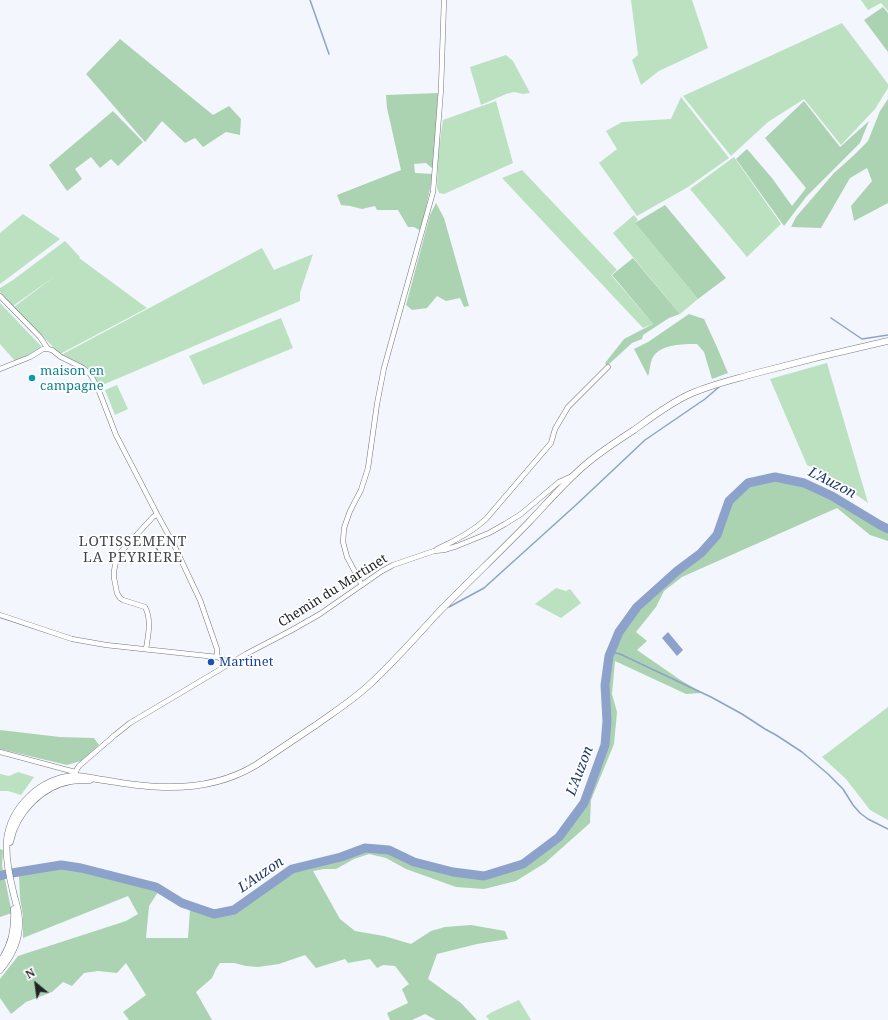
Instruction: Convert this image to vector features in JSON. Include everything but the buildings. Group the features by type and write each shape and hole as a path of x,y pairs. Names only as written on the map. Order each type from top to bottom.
{"main road":[{"path":"0,970 12,953 17,937 19,920 17,905 7,865 6,841 9,827 13,819 30,795 55,780 75,776 144,786 182,787 206,784 241,773 295,739 367,688 576,473 665,408 689,394 713,385 775,368 888,341"},
{"path":"7,855 14,829 22,814 34,800 46,791 71,781 75,776"},
{"path":"0,962 13,935 14,893"}],"street":[{"path":"362,585 348,557 343,542 344,528 350,511 361,490 368,468 377,404 384,368 433,192 441,89 444,0"},
{"path":"0,296 40,337 48,348 61,357 83,368 90,374 99,391 116,435 174,545 200,600 217,649 217,657"},
{"path":"0,369 48,348"},
{"path":"434,551 468,534 486,519 551,443 555,429 568,407 608,367"},
{"name":"Chemin du Martinet","path":"75,776 79,766 122,729 228,664 320,614 393,565 434,551 450,548 489,533 521,514 559,482 576,473"},
{"path":"146,649 149,620 145,607 120,598 117,593 114,571 117,556 157,514"},
{"path":"0,615 72,639 106,645 217,657 224,660 228,664"},
{"path":"0,752 75,776"}],"green space":[{"path":"631,0 692,0 708,48 659,71 641,85 632,60 638,55"},
{"path":"861,0 888,0 888,11 881,3 868,10"},
{"path":"883,7 888,13 888,52 864,20"},
{"path":"842,23 888,84 888,88 875,109 841,145 804,99 768,122 731,156 683,96"},
{"path":"120,39 213,115 229,106 241,119 240,135 226,132 203,147 195,138 185,143 162,121 145,142 86,74"},
{"path":"506,55 513,61 530,93 523,94 514,92 481,105 470,67"},
{"path":"438,93 433,169 426,163 414,164 415,173 433,174 421,231 414,227 408,227 398,210 377,210 375,206 362,209 341,205 337,195 401,170 387,108 386,95"},
{"path":"681,97 729,158 688,187 637,216 599,163 617,149 606,131 622,122 671,119"},
{"path":"888,99 888,203 854,221 851,206 872,181 867,168 850,178 821,228 791,227 796,217 834,173 868,141 880,111"},
{"path":"496,101 513,163 444,194 439,193 437,188 438,155 443,120"},
{"path":"804,101 840,147 869,121 860,143 806,197 784,226 736,159 747,149 772,178 792,206 806,188 765,138"},
{"path":"113,111 143,142 118,166 111,159 100,168 91,157 75,169 82,179 67,191 49,165"},
{"path":"734,157 781,224 747,257 690,189"},
{"path":"522,170 617,270 611,275 653,324 643,328 502,178"},
{"path":"436,203 444,218 469,306 464,307 460,298 446,301 437,296 427,308 412,310 406,305 430,215"},
{"path":"665,205 726,278 698,299 635,223"},
{"path":"23,214 60,239 0,284 0,233"},
{"path":"634,215 638,220 635,223 698,299 680,314 613,233"},
{"path":"65,241 80,257 79,258 147,308 60,354 14,307 55,276 13,306 0,292 0,288"},
{"path":"262,248 274,270 313,254 300,293 300,301 100,386 88,369 61,355"},
{"path":"633,258 680,314 669,318 643,335 642,339 632,343 607,366 605,363 624,339 653,324 612,275"},
{"path":"0,303 41,346 39,350 15,361 0,344"},
{"path":"689,314 704,319 728,373 712,379 704,352 697,344 685,344 661,349 652,359 648,376 634,349 648,342"},
{"path":"281,318 293,348 203,385 189,356"},
{"path":"827,363 868,503 825,473 807,465 770,379"},
{"path":"117,385 128,409 115,415 105,390"},
{"path":"775,480 804,484 831,497 880,527 888,530 888,541 870,535 837,508 682,577 664,591 656,607 636,632 647,641 637,650 702,693 686,694 615,661 612,694 617,712 614,744 591,800 590,823 545,863 516,881 484,889 456,887 406,869 386,858 369,854 354,859 336,869 313,871 340,919 355,931 384,936 411,944 431,931 445,927 471,925 505,931 508,939 477,944 437,954 428,979 461,1003 477,1020 436,1020 425,1014 412,1020 390,1020 387,1013 408,1003 402,989 409,984 395,966 383,965 377,968 370,959 348,963 345,959 316,968 305,955 279,964 258,967 234,963 220,963 212,978 196,992 212,1020 129,1020 123,1012 146,995 126,963 117,973 98,971 84,973 72,986 63,982 52,992 26,1002 11,1014 0,998 0,979 18,956 126,921 138,914 128,896 23,938 23,916 19,876 61,869 92,873 155,889 158,892 149,906 146,938 188,938 190,910 215,917 235,912 294,871 366,851 388,853 414,864 484,878 524,866 561,839 586,803 607,745 607,685 611,656 622,633 639,608 679,572 702,555 718,537 731,503 749,486"},
{"path":"556,588 566,591 570,589 581,603 561,618 535,604"},
{"path":"888,707 888,820 870,810 846,779 822,757"},
{"path":"0,730 60,737 94,738 99,745 81,761 67,765 0,749"},
{"path":"18,772 34,777 21,795 8,791 0,791 0,774 9,776"},
{"path":"0,849 3,850 2,865 12,913 0,917"},
{"path":"519,1000 531,1020 489,1020 486,1016 492,1012"}],"water":[{"path":"668,632 683,650 677,656 662,638"}],"waterway":[{"path":"310,0 329,54"},
{"path":"831,318 862,339 888,335"},
{"path":"449,607 484,588 645,440 705,399 719,387"},
{"name":"L'Auzon","path":"0,876 61,865 81,868 156,887 182,903 214,914 234,910 292,869 341,857 365,848 389,850 414,862 453,872 484,876 523,864 559,837 584,803 605,745 607,721 605,685 609,656 619,632 637,607 677,571 701,553 717,535 729,501 748,483 775,477 804,483 832,496 888,529"},
{"path":"611,652 620,654 711,697 776,735 802,752 828,774 843,789 860,813 868,819 888,829"}],"place":[{"name":"maison en campagne","path":"32,378"},
{"name":"Martinet","path":"211,662"}],"district":[{"name":"LOTISSEMENT LA PEYRIÈRE","path":"133,550"}]}
